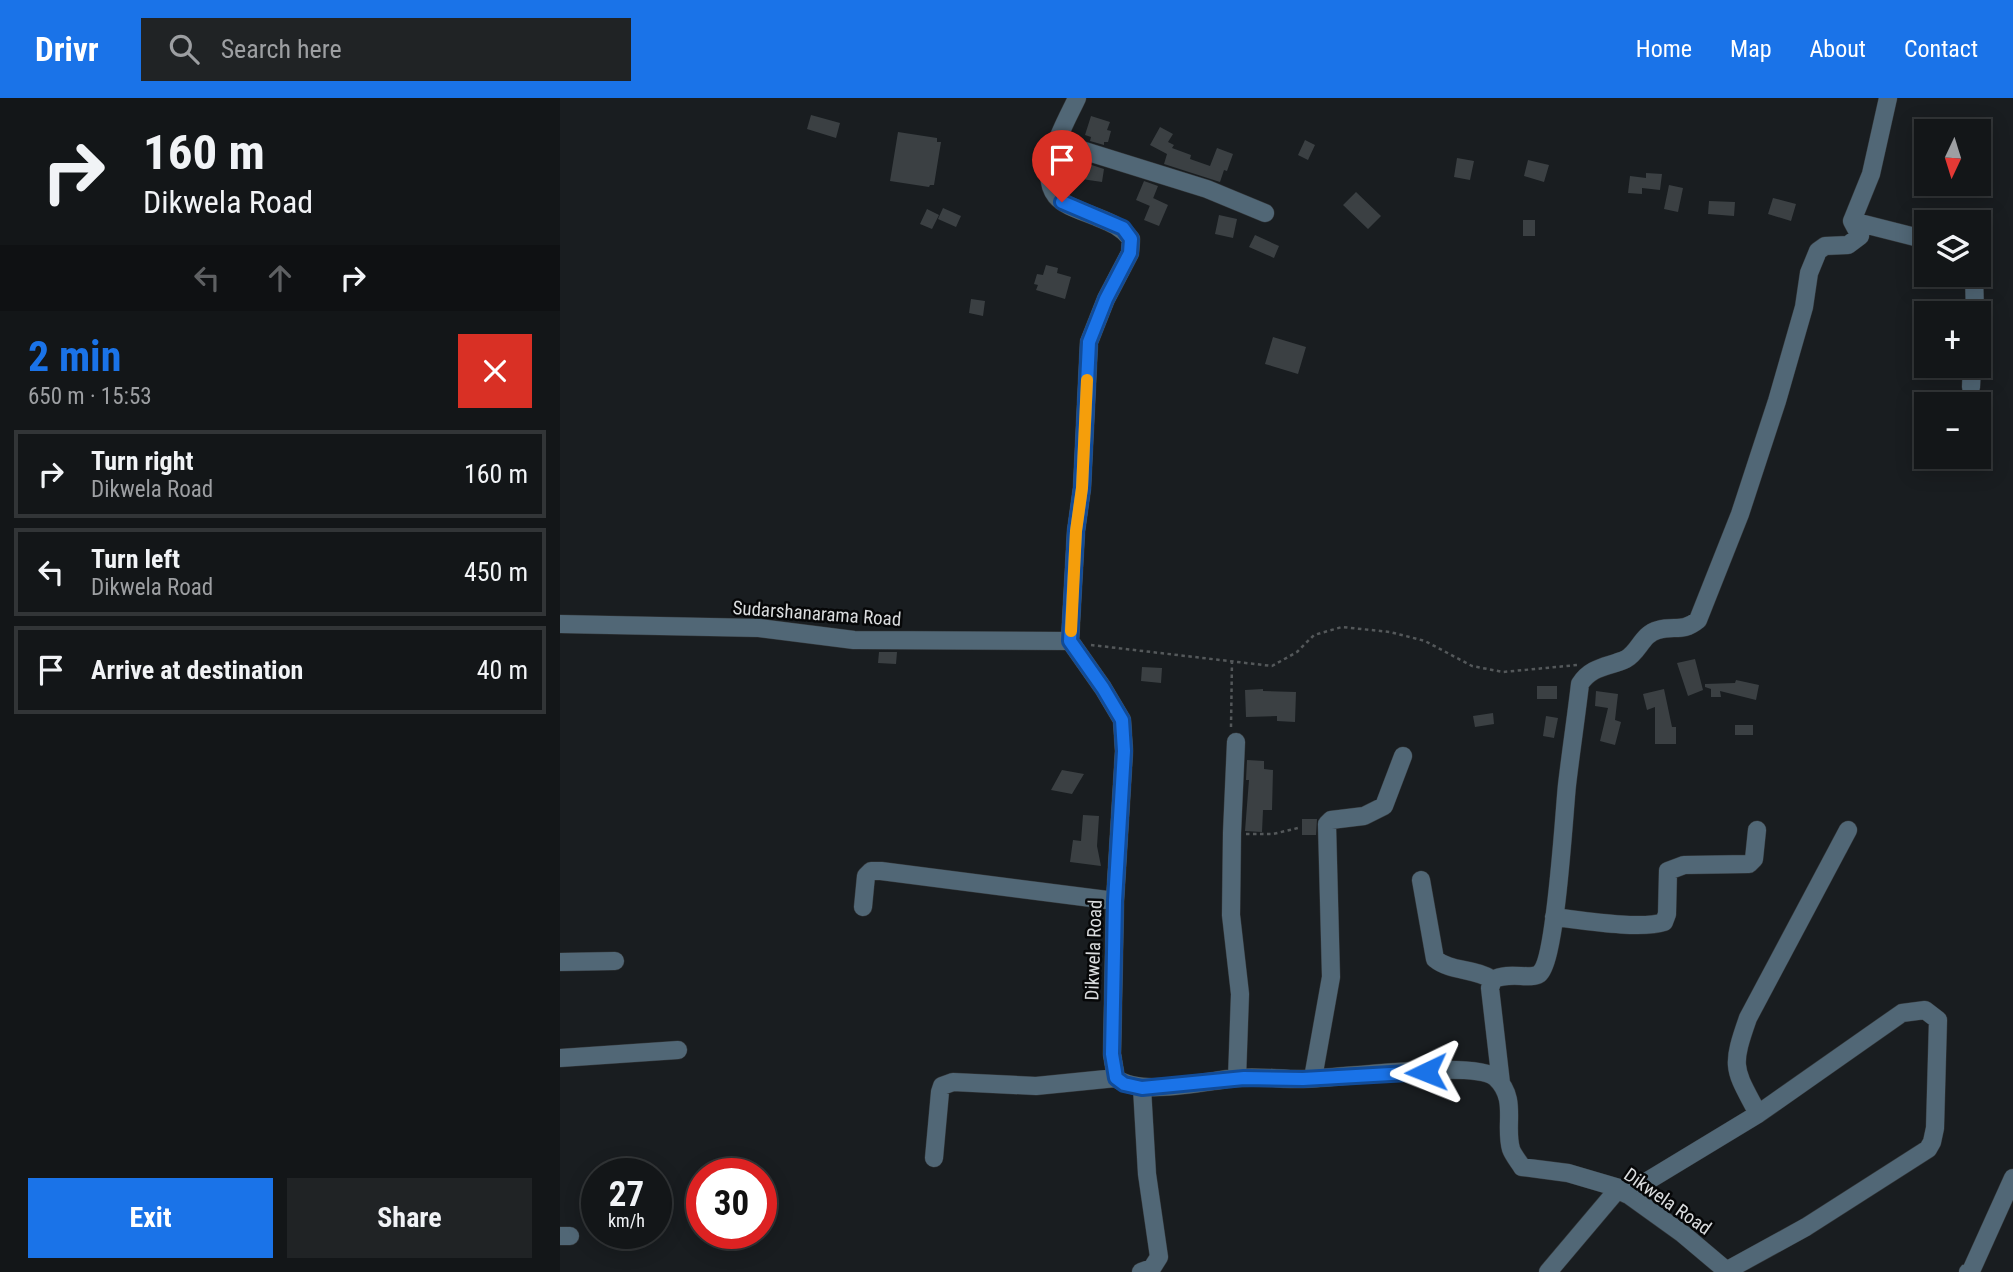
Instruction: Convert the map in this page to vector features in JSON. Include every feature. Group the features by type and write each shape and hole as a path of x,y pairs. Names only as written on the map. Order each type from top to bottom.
{"street":[{"path":"1070,641 1076,531 1082,488 1089,342 1106,299 1130,253 1131,239 1123,228 1062,202 1053,193 1049,173 1056,142 1077,98"},
{"path":"1852,221 1871,174 1888,98"},
{"path":"1056,142 1207,189 1265,213"},
{"path":"1852,221 1914,237"},
{"path":"1421,880 1434,959 1441,964 1482,973 1493,980 1501,975 1534,976 1541,973 1554,917 1580,684 1586,674 1629,657 1645,636 1657,630 1688,628 1698,620 1740,514 1777,401 1804,307 1809,274 1818,251 1825,246 1848,244 1860,236 1852,221"},
{"path":"1971,378 1971,387"},
{"name":"Sudarshanarama Road","path":"560,624 759,628 854,640 1070,641"},
{"name":"Dikwela Road","path":"1070,641 1122,720 1124,751 1115,901 1112,1054 1116,1078"},
{"path":"1236,743 1231,915 1240,994 1237,1078"},
{"path":"1313,1078 1331,977 1327,824 1332,820 1364,816 1384,806 1403,757"},
{"path":"1758,1114 1737,1072 1737,1048 1748,1018 1848,830"},
{"path":"1554,917 1657,925 1664,922 1667,914 1668,871 1684,865 1749,864 1754,859 1757,831"},
{"path":"863,907 866,876 871,872 881,871 1115,901"},
{"path":"560,962 615,961"},
{"name":"Dikwela Road","path":"1493,980 1490,988 1491,1009 1501,1083 1510,1104 1511,1149 1522,1167 1568,1173 1623,1191 1683,1234 1727,1271"},
{"path":"1548,1272 1623,1191 1758,1114 1902,1013 1925,1010 1938,1020 1935,1128 1928,1149 1806,1227 1727,1271"},
{"path":"560,1058 678,1051"},
{"path":"934,1158 940,1092 942,1086 953,1082 1036,1086 1116,1078 1124,1084 1142,1088 1237,1078 1313,1078 1474,1070 1493,1075 1501,1083"},
{"path":"1141,1272 1152,1268 1159,1257 1147,1174 1142,1088"},
{"path":"1968,1272 1971,1271 2013,1178"}],"path":[{"path":"1070,641 1272,666 1297,652 1314,635 1342,627 1390,632 1425,641 1472,666 1503,672 1576,666 1587,662"},
{"path":"1232,660 1231,734 1236,743"},
{"path":"1232,833 1273,834 1298,828"}],"building":[{"path":"811,115 840,123 836,138 807,129"},
{"path":"1091,116 1110,122 1107,130 1111,131 1108,142 1104,142 1104,145 1090,141 1091,137 1085,135"},
{"path":"1160,127 1173,134 1168,142 1174,145 1172,148 1191,155 1190,159 1210,166 1217,148 1233,154 1220,182 1164,164 1167,154 1150,145"},
{"path":"898,132 937,138 937,142 941,142 934,185 929,187 890,181"},
{"path":"1305,140 1315,145 1308,160 1298,155"},
{"path":"1070,158 1104,169 1102,182 1068,177"},
{"path":"1457,158 1474,161 1470,180 1454,177"},
{"path":"1528,160 1549,165 1544,182 1524,176"},
{"path":"1646,173 1662,174 1660,190 1642,188 1642,194 1628,193 1630,176 1646,178"},
{"path":"1144,181 1158,186 1150,206 1136,200"},
{"path":"1669,185 1683,188 1678,212 1664,209"},
{"path":"1356,192 1381,216 1368,229 1343,205"},
{"path":"1153,198 1168,205 1159,226 1144,220"},
{"path":"1773,198 1796,204 1791,221 1768,214"},
{"path":"1709,201 1735,202 1734,216 1708,214"},
{"path":"943,208 961,216 956,227 938,219"},
{"path":"927,209 939,215 932,229 920,224"},
{"path":"1219,215 1237,219 1233,238 1215,234"},
{"path":"1523,220 1535,220 1535,236 1523,236"},
{"path":"1255,235 1279,246 1274,258 1249,247"},
{"path":"1046,265 1058,268 1057,273 1071,277 1065,299 1036,290 1038,285 1034,284 1037,274 1043,275"},
{"path":"971,299 985,301 983,316 969,313"},
{"path":"1273,337 1306,347 1298,374 1265,364"},
{"path":"879,652 897,652 896,664 878,663"},
{"path":"1695,659 1703,690 1688,696 1677,663"},
{"path":"1142,667 1162,668 1161,683 1141,681"},
{"path":"1736,680 1759,685 1756,700 1720,691 1721,697 1711,697 1711,689 1705,687 1705,684 1735,683"},
{"path":"1537,686 1557,686 1557,699 1537,699"},
{"path":"1664,689 1672,727 1676,727 1676,744 1655,744 1655,707 1647,710 1643,694"},
{"path":"1245,690 1296,692 1295,722 1277,721 1277,716 1246,717"},
{"path":"1596,691 1618,694 1615,720 1621,722 1615,745 1600,741 1608,708 1595,706"},
{"path":"1493,713 1494,724 1475,727 1473,716"},
{"path":"1546,716 1558,718 1554,738 1543,736"},
{"path":"1735,725 1753,725 1753,735 1735,735"},
{"path":"1247,760 1264,761 1264,769 1273,770 1272,810 1263,810 1262,832 1245,831 1249,780 1246,780"},
{"path":"1062,770 1084,774 1072,794 1051,790"},
{"path":"1083,815 1099,816 1097,846 1101,866 1070,862 1073,840 1081,841"},
{"path":"1302,819 1317,819 1316,835 1302,835"}],"slow traffic":[{"path":"1071,631 1087,380"}],"route":[{"path":"1062,202 1123,228 1131,239 1130,253 1106,299 1089,342 1082,488 1076,531 1070,641 1122,720 1124,751 1115,901 1112,1054 1116,1078 1124,1084 1142,1088 1244,1078 1303,1079 1426,1072"}]}
